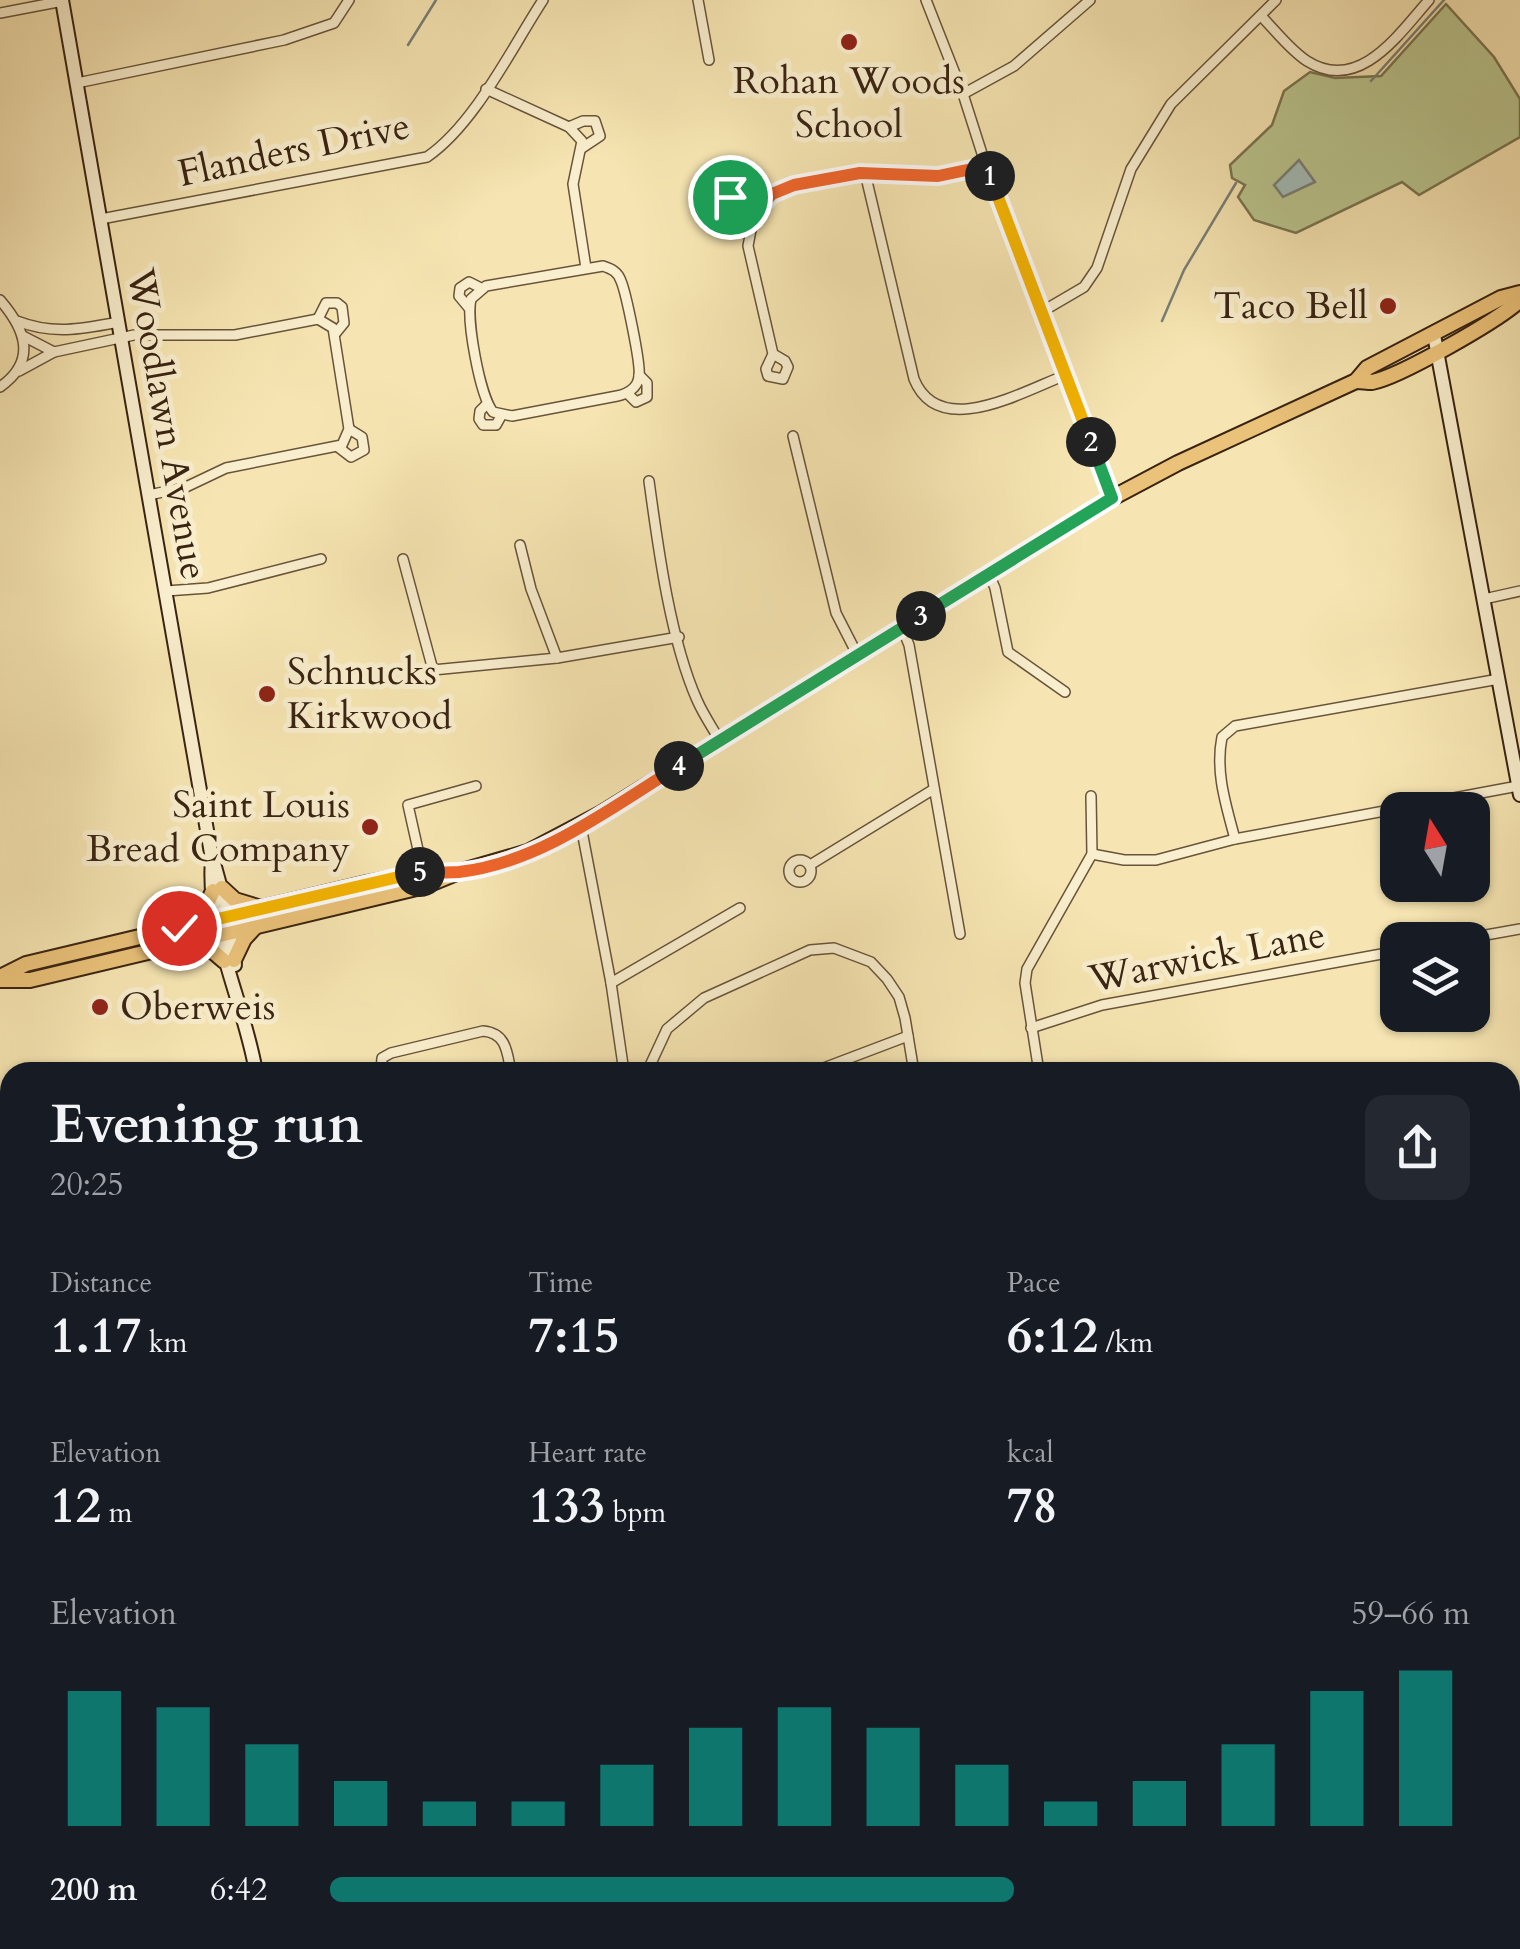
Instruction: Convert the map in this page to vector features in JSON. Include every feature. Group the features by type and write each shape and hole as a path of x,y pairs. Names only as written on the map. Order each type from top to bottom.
{"main road":[{"path":"223,926 256,926 426,886 528,852 580,826 1112,498 1178,463 1356,381 1367,368 1437,343 1501,298 1520,297"},
{"path":"0,979 30,980 223,926 264,908 422,872 459,872"},
{"path":"188,934 217,890 264,908"},
{"path":"188,934 229,960 256,926"}],"street":[{"path":"0,12 62,0"},
{"name":"Woodlawn Avenue","path":"62,0 229,960 254,1062"},
{"path":"78,83 284,40 334,23 349,0"},
{"name":"Flanders Drive","path":"101,219 427,156 448,140 486,89 542,0"},
{"path":"698,0 709,60"},
{"path":"926,0 1112,498"},
{"path":"963,94 1014,66 1090,0"},
{"path":"1042,312 1084,287 1097,268 1131,169 1172,104 1276,0"},
{"path":"1261,16 1306,60 1340,71 1367,64 1380,54 1429,0"},
{"path":"486,89 569,127 582,141 572,184 586,268"},
{"path":"569,127 583,120 595,121 600,136 582,148"},
{"path":"773,354 748,246 754,214 765,200 794,185 865,173 938,176 986,166"},
{"path":"865,173 914,379 926,399 950,410 968,411 1066,375"},
{"path":"754,214 730,197 731,185 737,181 746,183 765,200"},
{"path":"603,266 622,282 638,379 627,394 494,411 469,308 471,299 481,288 586,268 603,266"},
{"path":"0,300 17,321 23,336 18,371"},
{"path":"318,320 326,303 337,303 342,308 344,324 335,334"},
{"path":"0,387 18,371 54,352 147,333 235,334 318,320 330,325 335,334 349,437 338,447 226,468 186,487 149,495"},
{"path":"17,321 66,332 119,322"},
{"path":"23,336 54,352"},
{"path":"1092,854 1156,860 1236,839 1519,791 1437,343"},
{"path":"627,394 636,402 647,396 647,383 638,379"},
{"path":"338,447 351,457 364,450 362,437 350,429"},
{"path":"792,436 836,613 858,656"},
{"path":"649,481 678,638 696,699 720,740"},
{"path":"520,545 531,589 558,658"},
{"path":"166,591 208,588 320,560"},
{"path":"402,560 434,670 558,658 678,638"},
{"path":"989,574 996,588 1008,652 1065,692"},
{"path":"1484,598 1520,591"},
{"path":"902,628 909,646 960,934"},
{"path":"1236,839 1218,754 1222,736 1236,726 1499,679"},
{"path":"422,872 408,805 476,786"},
{"path":"810,865 934,789"},
{"path":"1038,1062 1030,1028 1027,969 1092,854 1092,796"},
{"path":"580,826 623,1062"},
{"path":"611,983 740,908"},
{"path":"1490,934 1520,929"},
{"path":"652,1062 667,1030 684,1013 728,986 810,950 834,948 871,962 899,998 912,1062"},
{"name":"Warwick Lane","path":"1030,1028 1102,1006 1380,954"},
{"path":"382,1062 382,1058 404,1050 492,1032 505,1043 509,1062"},
{"path":"839,1062 908,1036"}],"green space":[{"path":"1446,4 1494,57 1520,99 1520,137 1419,195 1402,182 1296,233 1254,220 1238,197 1245,185 1232,178 1230,165 1272,125 1284,91 1310,72 1335,78 1381,76"}],"water":[{"path":"1299,160 1315,182 1283,197 1274,185"}],"waterway":[{"path":"408,45 436,0"},
{"path":"1371,81 1444,0"},
{"path":"1162,321 1184,270 1236,183"}],"place":[{"name":"Rohan Woods School","path":"849,42"},
{"name":"Taco Bell","path":"1388,306"},
{"name":"Schnucks Kirkwood","path":"267,694"},
{"name":"Saint Louis Bread Company","path":"370,827"},
{"name":"Oberweis","path":"100,1007"}],"route":[{"path":"179,928 403,875 459,872 544,846 602,814 1112,498 986,166 938,176 860,173 794,185 772,194 754,214 730,197"}]}
